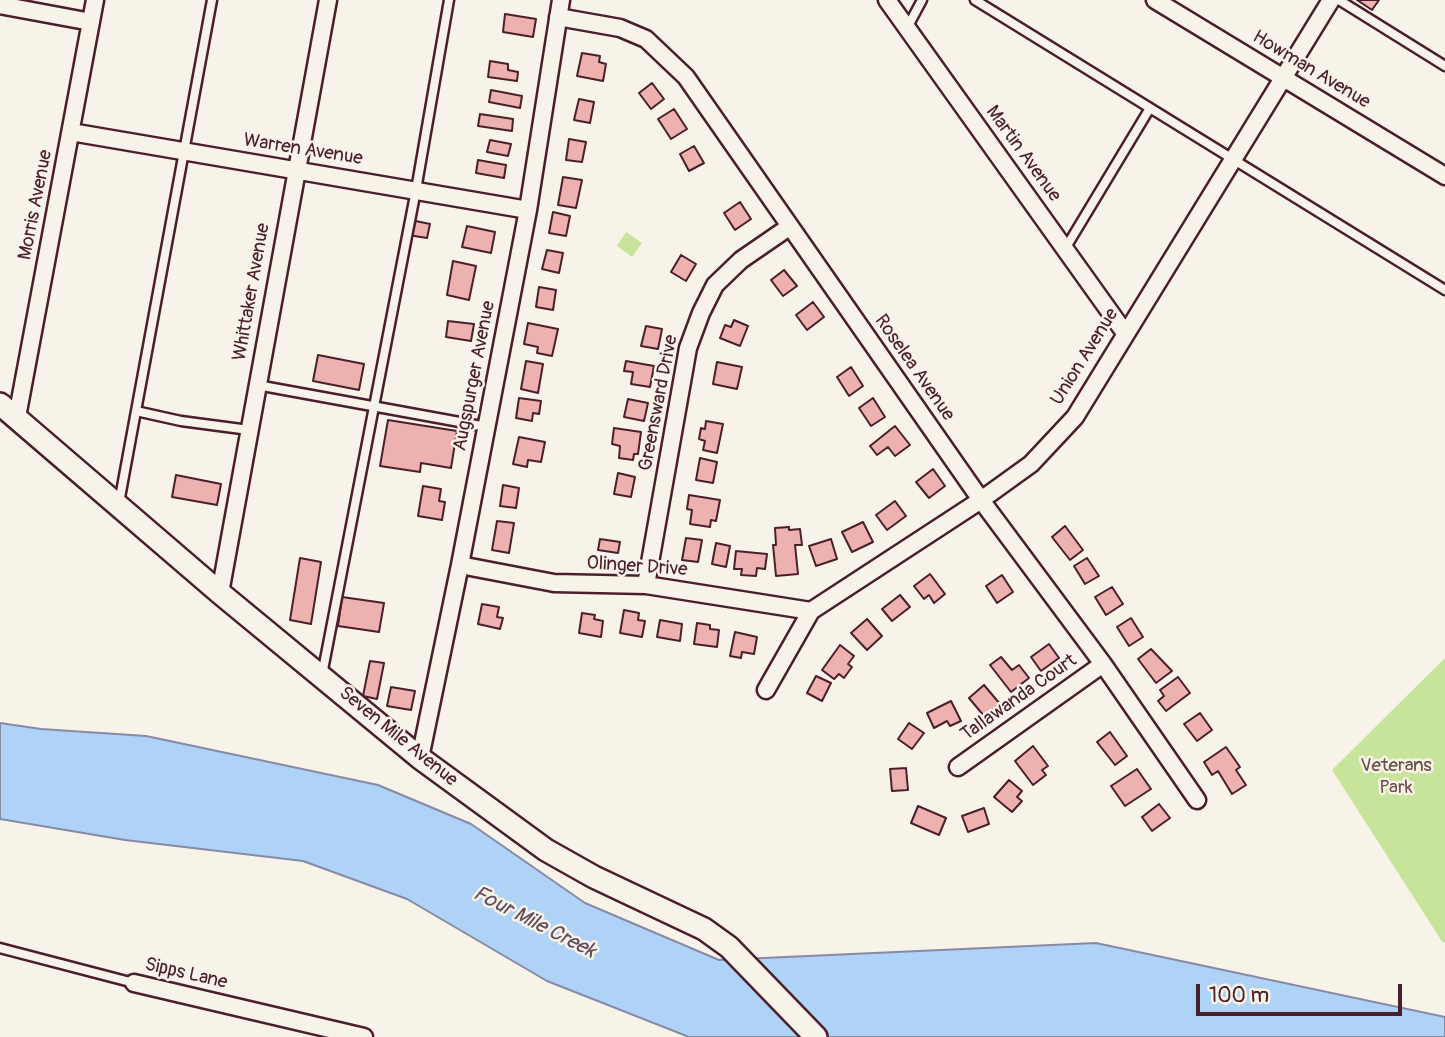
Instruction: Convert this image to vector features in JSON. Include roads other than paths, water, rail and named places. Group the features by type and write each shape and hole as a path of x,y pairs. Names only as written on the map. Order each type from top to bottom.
{"main road":[{"name":"Seven Mile Avenue","path":"0,404 220,593 421,758 546,850 594,877 683,918 729,947 816,1037"}],"street":[{"name":"Morris Avenue","path":"17,418 95,0"},
{"name":"Whittaker Avenue","path":"220,593 328,0"},
{"name":"Augspurger Avenue","path":"421,758 528,210 561,0"},
{"name":"Martin Avenue","path":"887,0 1125,333"},
{"name":"Howman Avenue","path":"1155,0 1445,176"},
{"name":"Union Avenue","path":"766,690 811,611 981,500 1031,464 1075,417 1331,0"},
{"path":"0,5 91,22"},
{"name":"Roselea Avenue","path":"558,17 620,28 646,39 686,77 981,500 1103,664 1197,800"},
{"name":"Warren Avenue","path":"71,132 528,210"},
{"name":"Greensward Drive","path":"646,585 688,348 701,313 715,285 741,260 789,227"},
{"name":"Olinger Drive","path":"460,565 554,583 646,585 811,611"},
{"name":"Tallawanda Court","path":"958,767 1103,664"},
{"name":"Sipps Lane","path":"134,983 364,1037"}],"lane":[{"path":"119,506 212,0"},
{"path":"322,675 416,190 449,0"},
{"path":"907,28 922,0"},
{"path":"975,0 1445,290"},
{"path":"1339,0 1445,66"},
{"path":"1065,249 1150,108"},
{"path":"257,385 487,427"},
{"path":"136,411 181,421 249,430"},
{"name":"Sipps Lane","path":"0,948 134,983"}],"water":[{"name":"Four Mile Creek","path":"0,723 41,729 146,736 378,785 471,824 585,903 719,960 1096,943 1445,1017 1445,1037 689,1037 547,981 407,899 303,861 125,840 0,819"}],"park label":[{"name":"Veterans Park","path":"1396,777"}]}
